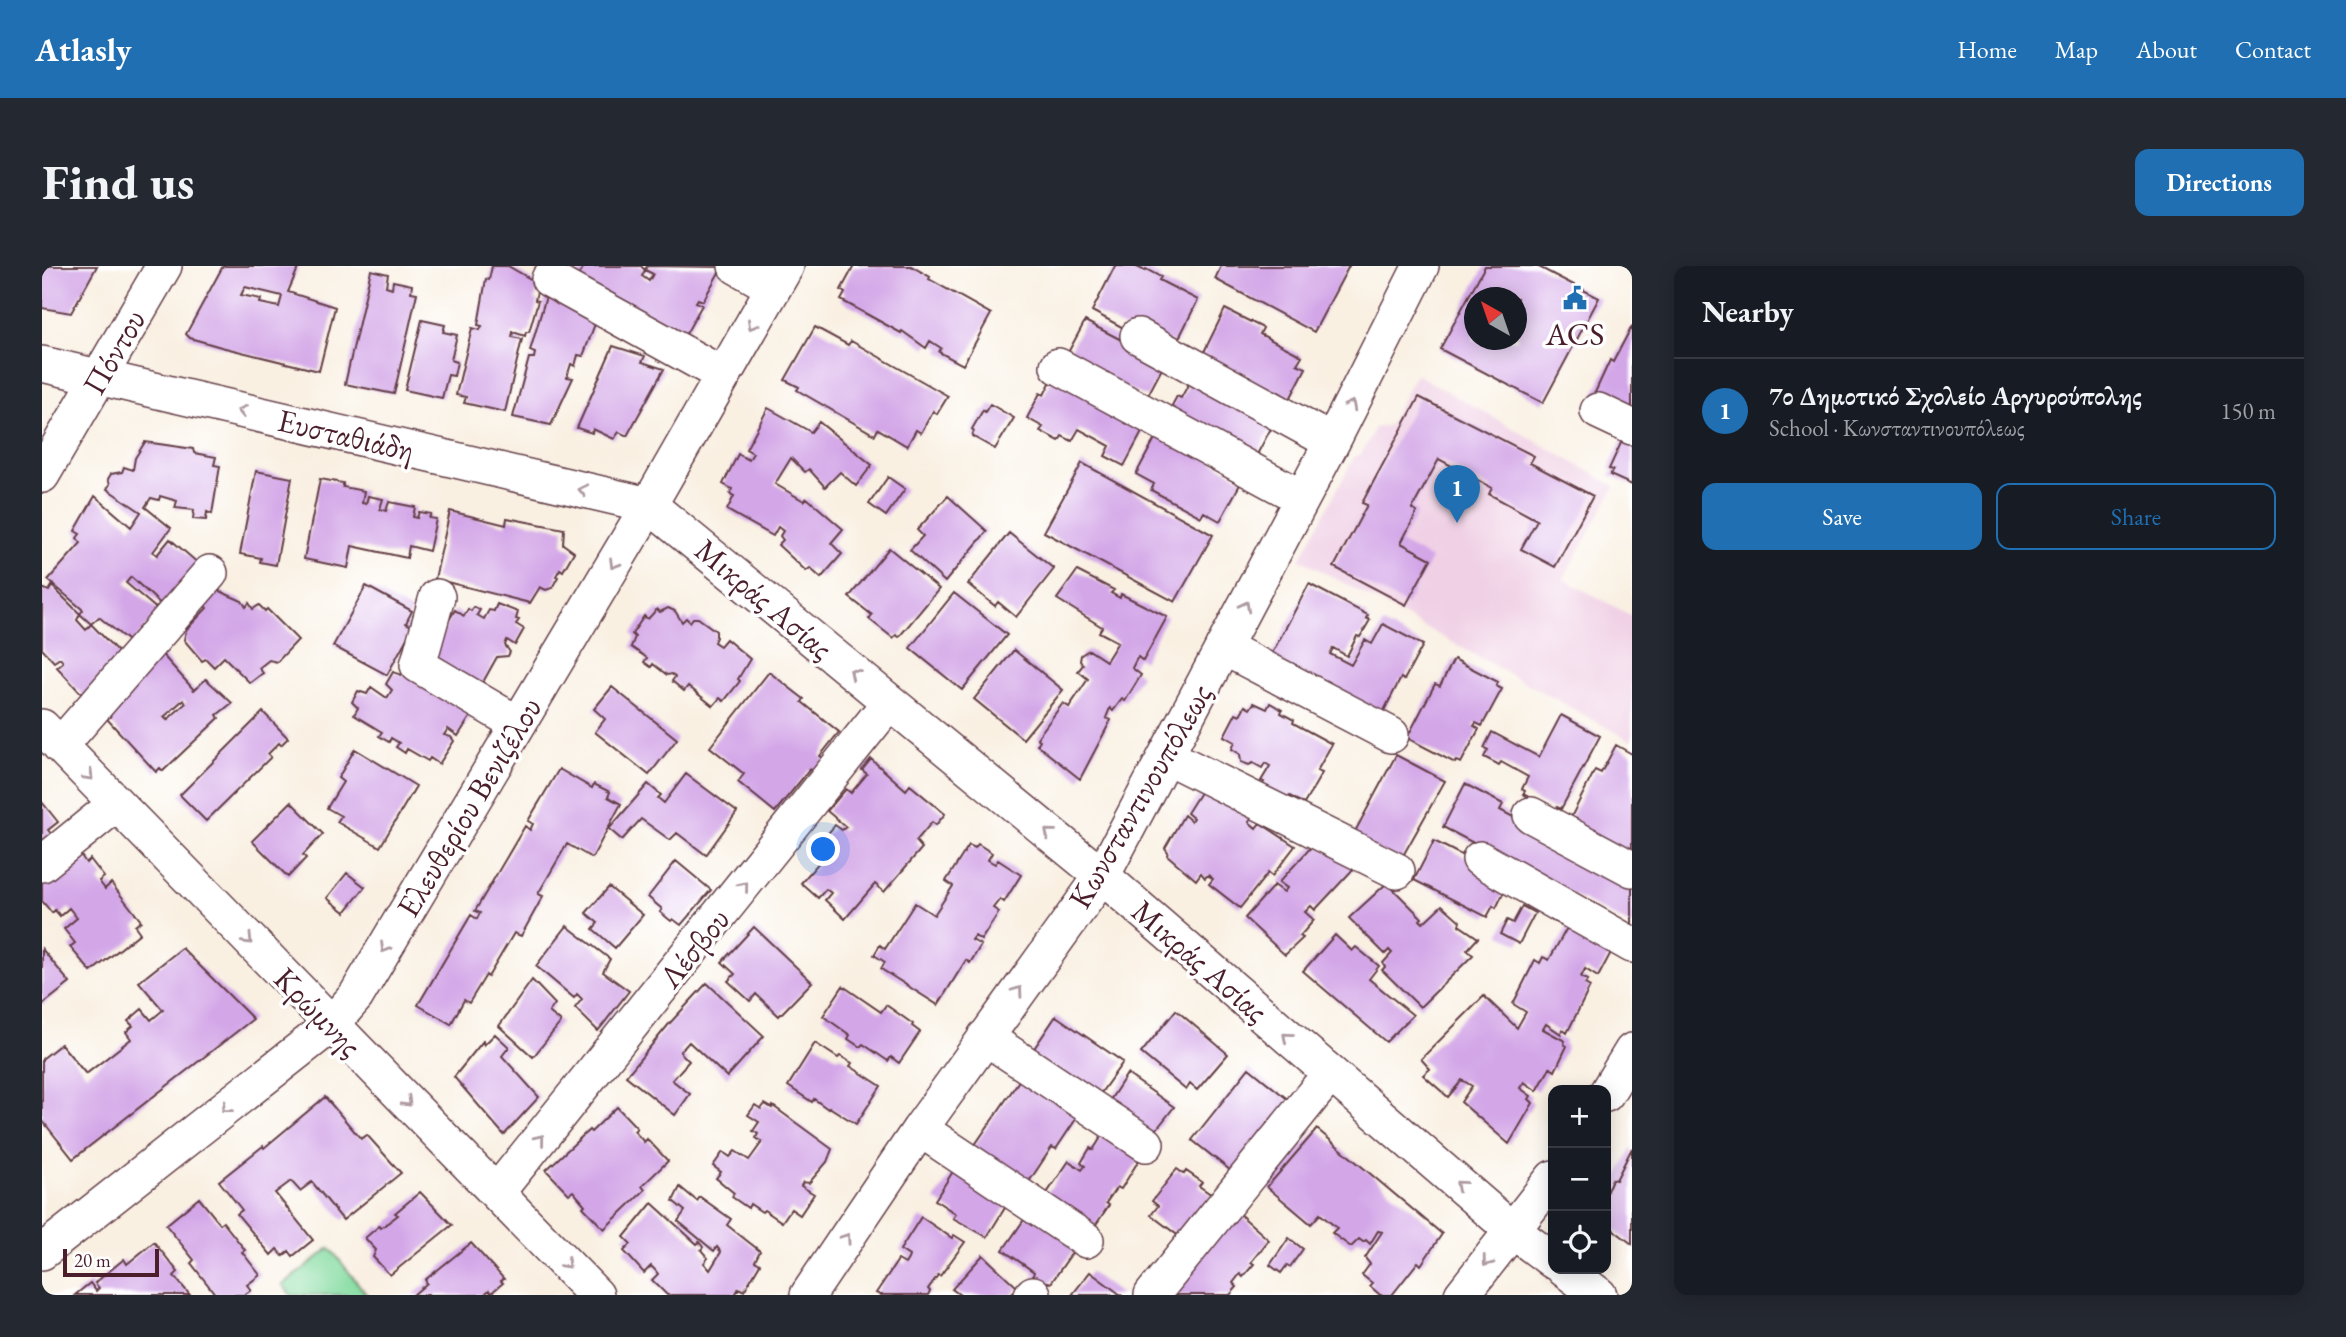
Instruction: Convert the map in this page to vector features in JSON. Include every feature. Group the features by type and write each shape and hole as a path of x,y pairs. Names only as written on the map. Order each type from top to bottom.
{"street":[{"name":"Πόντου","path":"42,475 164,266"},
{"path":"736,266 779,276"},
{"name":"Κωνσταντινουπόλεως","path":"808,1295 920,1129 1102,876 1332,442 1421,266"},
{"name":"Ελευθερίου Βενιζέλου","path":"42,1252 331,1025 356,996 649,505 779,276"},
{"path":"549,279 723,375"},
{"path":"1138,336 1332,442"},
{"name":"Ευσταθιάδη","path":"42,365 649,505"},
{"path":"1058,366 1302,498"},
{"path":"1598,411 1632,427"},
{"name":"Μικράς Ασίας","path":"649,505 1102,876 1512,1230 1548,1257"},
{"path":"51,736 210,573"},
{"path":"436,597 418,665 519,724"},
{"path":"1223,647 1391,735"},
{"name":"Λέσβου","path":"497,1192 889,703"},
{"name":"Κρώμνης","path":"51,736 596,1295"},
{"path":"1166,756 1397,871"},
{"path":"42,864 116,804"},
{"path":"1531,815 1632,869"},
{"path":"1480,859 1632,945"},
{"path":"985,1037 1146,1144"},
{"path":"1611,1086 1632,1051"},
{"path":"1152,1295 1330,1074"},
{"path":"920,1129 1086,1240"},
{"path":"1462,1295 1548,1184"},
{"path":"1571,1274 1599,1295"}],"shaded area":[{"path":"1416,374 1615,486 1563,579 1632,616 1632,741 1300,559 1355,456 1361,455 1375,428 1389,425"}],"green space":[{"path":"330,1248 367,1295 291,1295 283,1285"}],"building":[{"path":"42,266 97,266 71,313 42,308"},
{"path":"223,266 299,266 288,292 335,307 319,371 221,347 190,338 186,334","holes":["245,287 282,296 279,307 260,303 261,299 241,295"]},
{"path":"492,266 508,266 539,284 535,300 538,301 529,332 526,332 525,336 513,332 512,337 522,339 505,412 464,403 466,397 456,395 472,328 480,330 482,326 478,325 486,279 489,280"},
{"path":"584,266 641,266 645,270 647,266 722,267 703,301 698,299 696,302 702,305 681,343 575,282","holes":["645,270 653,274 649,281 642,276"]},
{"path":"854,266 911,266 991,314 963,365 939,352 941,348 930,341 926,348 902,331 901,333 841,300 845,293 841,290"},
{"path":"1115,266 1146,269 1161,277 1159,280 1198,300 1176,344 1129,331 1092,311"},
{"path":"1221,266 1349,266 1314,332 1215,279"},
{"path":"1485,266 1537,266 1599,298 1543,403 1440,349 1464,305 1464,350 1527,350 1527,287 1474,287"},
{"path":"371,270 388,274 386,286 392,288 393,281 412,285 411,292 417,293 394,394 345,384"},
{"path":"547,293 596,321 583,356 578,355 575,366 571,364 567,377 573,378 551,425 513,417 529,358 534,358 535,353 530,351"},
{"path":"1225,309 1263,328 1260,334 1302,356 1297,364 1306,368 1290,399 1277,391 1274,396 1248,382 1251,377 1200,360"},
{"path":"422,320 445,325 443,332 457,335 451,360 457,362 454,376 448,375 442,398 405,390"},
{"path":"1085,321 1166,361 1147,397 1064,360"},
{"path":"1632,326 1632,417 1592,399 1610,360 1613,362"},
{"path":"815,327 848,345 851,341 948,396 937,414 933,411 921,433 916,430 907,446 878,429 875,435 797,390 799,387 785,380"},
{"path":"613,346 645,356 642,362 664,369 627,436 619,432 614,439 593,429 592,433 577,428"},
{"path":"1194,374 1276,419 1253,462 1167,415 1177,396 1181,398"},
{"path":"1052,379 1148,421 1124,466 1105,456 1110,446 1079,429 1072,441 1062,436 1059,441 1040,431 1043,427 1027,418 1040,393 1044,395"},
{"path":"1419,397 1534,456 1530,463 1593,496 1555,567 1521,549 1537,520 1489,494 1492,488 1439,459 1412,509 1417,512 1401,543 1431,559 1406,605 1334,567 1367,505 1362,503"},
{"path":"990,404 1014,418 995,449 972,436 972,429 983,410 985,412"},
{"path":"768,408 811,432 819,422 872,465 856,486 840,472 825,487 809,469 805,472 791,458 775,484 804,501 807,498 843,529 831,543 842,554 821,578 810,568 806,571 778,545 783,540 780,536 783,531 778,527 773,536 727,510 734,496 730,494 732,489 723,484 738,454 749,460 753,453 746,449"},
{"path":"1159,431 1243,479 1220,521 1204,512 1201,517 1151,490 1154,484 1136,474"},
{"path":"1626,432 1632,435 1632,485 1610,475 1613,470 1609,469"},
{"path":"145,442 193,449 194,453 216,457 214,465 220,466 212,514 207,512 206,520 193,519 194,510 175,508 177,501 160,496 159,500 151,498 145,507 171,528 153,552 157,555 170,539 199,564 163,606 131,577 126,583 159,611 132,644 99,617 91,624 80,614 83,610 48,580 81,543 77,538 80,534 75,531 95,496 131,527 141,512 107,489 110,484 108,479 111,474 122,472 124,467 133,470 135,458"},
{"path":"1082,463 1213,535 1175,602 1044,532"},
{"path":"256,471 292,478 276,565 260,562 261,558 240,554"},
{"path":"888,477 905,489 886,516 869,504"},
{"path":"320,479 343,483 343,487 364,491 362,503 366,504 368,496 383,499 380,509 386,511 389,502 415,507 413,517 417,518 419,512 431,514 429,518 436,519 429,551 409,546 407,558 352,546 348,568 304,559"},
{"path":"948,496 987,531 945,582 910,550 923,536 917,530"},
{"path":"450,511 506,525 507,518 564,529 563,544 574,552 563,571 560,569 552,588 546,590 540,587 530,603 435,579"},
{"path":"1009,533 1054,569 1016,617 998,602 995,606 968,584"},
{"path":"889,548 939,589 899,637 896,635 893,638 869,619 872,615 849,597"},
{"path":"1077,571 1114,590 1111,593 1120,598 1121,594 1167,617 1143,661 1138,657 1132,668 1141,675 1125,701 1122,699 1113,711 1110,708 1106,718 1111,720 1080,779 1037,745 1040,740 1037,738 1063,703 1069,707 1088,679 1078,671 1083,665 1080,661 1081,655 1089,650 1106,661 1118,642 1099,632 1102,627 1057,599"},
{"path":"1309,584 1368,615 1366,618 1370,620 1360,637 1357,636 1347,656 1333,648 1330,654 1351,665 1365,640 1372,644 1383,624 1423,645 1404,680 1401,678 1378,722 1269,659"},
{"path":"52,586 80,614 77,620 86,630 91,624 123,657 86,699 57,667 63,662 60,658 54,662 42,649 42,588 49,591"},
{"path":"366,586 412,611 406,623 413,627 387,675 333,646"},
{"path":"217,590 242,601 246,607 249,603 253,609 259,605 265,611 267,609 298,640 277,662 269,660 259,668 263,673 250,683 224,657 214,667 206,659 202,661 184,640 186,630 207,608 203,604"},
{"path":"954,593 1007,635 962,690 910,648"},
{"path":"497,604 518,612 516,619 519,620 516,624 524,629 515,645 507,640 505,645 510,652 508,656 497,657 478,691 425,660 455,610 464,616 468,609 471,611 474,607 480,610 477,615 484,619 489,610 494,611"},
{"path":"668,608 675,611 682,622 686,618 690,622 693,618 698,618 716,631 714,642 720,646 726,639 750,659 738,679 740,681 724,701 720,698 713,706 688,686 684,691 672,681 675,677 672,674 667,675 653,664 651,667 644,662 647,658 631,647 635,637 632,634 644,616 648,619 657,609 660,612"},
{"path":"1014,650 1063,690 1023,739 974,699"},
{"path":"159,651 194,690 206,679 232,703 163,771 160,768 156,772 107,719 110,717 101,706","holes":["183,700 186,703 167,720 164,717"]},
{"path":"1454,659 1498,682 1496,686 1502,689 1482,726 1476,723 1474,726 1479,729 1461,763 1455,763 1407,738 1435,684 1440,686"},
{"path":"406,669 472,714 458,736 448,729 444,735 454,741 439,764 407,749 405,753 396,747 399,743 391,738 389,742 379,736 382,732 354,715 358,708 352,702 358,691 367,694 371,687 387,698 392,690 386,684 393,672 402,675"},
{"path":"769,672 804,699 802,702 839,732 820,756 825,759 814,773 810,769 775,812 738,782 744,774 710,747"},
{"path":"612,687 677,739 649,775 595,732 605,719 594,709"},
{"path":"1254,703 1267,709 1270,703 1294,720 1293,723 1332,744 1317,771 1322,773 1304,804 1290,796 1288,799 1261,788 1264,782 1261,781 1270,766 1265,763 1262,768 1253,763 1249,765 1241,762 1240,754 1232,749 1235,742 1224,736 1236,713 1240,715 1245,706 1250,709"},
{"path":"263,712 288,738 268,754 271,757 206,821 180,795"},
{"path":"1561,715 1600,736 1561,809 1557,807 1555,811 1523,794 1525,791 1522,789 1528,777 1501,762 1499,765 1484,757 1488,750 1484,748 1492,732 1539,757"},
{"path":"1616,745 1632,754 1632,858 1568,823 1595,770 1601,773"},
{"path":"355,749 416,786 380,847 337,822 341,816 327,808 343,782 338,778"},
{"path":"1396,755 1445,781 1400,861 1351,839"},
{"path":"871,759 906,790 910,785 945,814 936,825 932,822 916,841 922,848 884,892 875,884 845,919 825,900 831,893 826,889 818,898 801,883 822,859 813,851 835,825 842,830 846,827 827,811 846,789 851,793 867,774 862,770"},
{"path":"559,769 592,788 594,784 610,792 608,797 621,804 592,858 567,844 538,894 543,896 521,936 514,933 488,977 486,975 469,1003 464,1000 451,1024 418,1005 471,915 477,919 480,913 475,911 525,826 530,830 533,824 528,821"},
{"path":"686,774 737,812 706,855 677,833 670,840 641,819 622,840 609,829 648,784 661,795 658,798 664,803"},
{"path":"1206,783 1255,813 1249,822 1256,828 1260,823 1295,846 1272,876 1268,873 1240,908 1209,884 1213,879 1208,875 1205,878 1201,873 1196,880 1167,855 1165,848 1184,815 1191,821 1193,818 1187,813"},
{"path":"1465,784 1503,804 1500,810 1632,880 1632,926 1443,827"},
{"path":"42,802 58,822 48,830 52,835 42,843"},
{"path":"291,802 323,834 303,855 306,858 288,877 252,841"},
{"path":"1434,841 1510,880 1496,908 1493,906 1487,917 1414,880"},
{"path":"978,844 992,853 988,860 995,864 998,860 1021,875 1004,902 1000,899 993,908 999,912 981,940 975,936 972,940 981,945 970,963 966,960 938,1005 881,969 885,962 874,955 880,945 885,949 915,903 934,915 953,886 946,881 969,845 975,848"},
{"path":"1314,844 1357,865 1315,910 1311,906 1305,912 1314,920 1300,936 1303,938 1285,955 1245,918 1274,885 1284,892 1287,888 1279,882"},
{"path":"80,854 86,863 90,859 104,877 99,881 105,889 111,883 141,921 135,926 140,933 91,972 70,947 75,943 64,929 77,918 69,908 60,916 55,910 52,913 42,901 42,877"},
{"path":"676,861 711,890 681,925 660,912 662,909 648,897"},
{"path":"347,873 365,887 345,912 327,898"},
{"path":"1387,883 1422,918 1420,920 1423,923 1442,905 1460,921 1459,925 1478,938 1467,950 1473,955 1420,1007 1382,970 1385,967 1383,963 1392,953 1389,950 1385,954 1349,918"},
{"path":"609,887 643,915 615,948 593,929 598,923 586,913"},
{"path":"1522,906 1535,913 1519,944 1500,934 1507,920 1513,923"},
{"path":"1573,917 1617,941 1598,977 1585,969 1581,977 1588,980 1585,984 1590,987 1567,1033 1562,1029 1561,1034 1546,1024 1543,1029 1565,1041 1567,1046 1555,1071 1550,1068 1537,1091 1524,1082 1520,1088 1531,1096 1529,1099 1533,1103 1509,1144 1461,1102 1472,1086 1462,1080 1448,1097 1423,1075 1430,1069 1421,1059 1484,996 1517,1028 1526,1012 1513,1004 1535,960 1540,963 1543,957 1549,960"},
{"path":"567,926 610,959 603,972 629,991 598,1031 575,1008 582,999 577,994 574,998 536,966"},
{"path":"754,927 812,982 779,1016 756,994 750,1001 728,981 735,974 722,962"},
{"path":"1335,935 1352,951 1356,947 1379,966 1369,979 1413,1015 1386,1042 1303,971"},
{"path":"182,948 253,1019 73,1159 42,1120 42,1059 61,1044 86,1074 131,1039 126,1032 133,1026 128,1021 142,1009 151,1020 163,1010 139,982"},
{"path":"42,949 70,983 42,1005"},
{"path":"532,980 555,1004 549,1012 561,1022 533,1057 499,1026"},
{"path":"707,983 764,1036 727,1077 689,1042 680,1052 689,1061 672,1080 690,1094 675,1115 626,1076"},
{"path":"843,986 881,1012 886,1005 920,1032 899,1063 891,1057 888,1061 863,1044 860,1047 848,1039 850,1035 823,1016"},
{"path":"1176,1010 1228,1054 1197,1090 1190,1084 1186,1090 1141,1053"},
{"path":"1056,1016 1123,1062 1095,1101 1029,1056"},
{"path":"495,1034 509,1047 502,1056 539,1097 504,1135 454,1077 483,1041 484,1045"},
{"path":"815,1043 838,1058 840,1056 852,1063 850,1066 881,1086 856,1124 814,1099 812,1102 788,1086"},
{"path":"1249,1068 1291,1102 1235,1174 1192,1140"},
{"path":"1025,1072 1080,1113 1056,1149 1052,1147 1024,1189 970,1152"},
{"path":"1127,1074 1174,1107 1149,1139 1105,1108"},
{"path":"325,1097 361,1139 367,1135 401,1173 343,1220 312,1182 300,1191 291,1181 275,1193 313,1240 293,1256 289,1251 283,1256 277,1249 271,1255 237,1214 242,1210 219,1181"},
{"path":"765,1104 772,1108 773,1106 832,1149 827,1162 809,1183 803,1182 801,1186 814,1194 800,1215 791,1209 782,1222 750,1204 748,1208 732,1197 734,1193 716,1178 721,1172 713,1166 723,1152 730,1157 735,1151 749,1160 762,1142 756,1138 758,1134 753,1131 759,1122 748,1115 755,1105 761,1109"},
{"path":"617,1107 637,1128 634,1131 644,1142 647,1139 668,1161 642,1186 645,1190 604,1229 583,1207 585,1205 573,1191 569,1194 546,1170"},
{"path":"1107,1128 1144,1152 1121,1189 1117,1187 1106,1203 1109,1205 1093,1229 1043,1199 1069,1161 1082,1170 1085,1166 1081,1163"},
{"path":"1317,1129 1442,1234 1421,1265 1418,1262 1392,1295 1380,1295 1362,1275 1370,1264 1365,1258 1382,1232 1378,1231 1370,1244 1359,1239 1351,1247 1332,1233 1337,1228 1320,1214 1311,1224 1267,1187"},
{"path":"1632,1148 1632,1244 1611,1228 1611,1181 1616,1180"},
{"path":"957,1165 1011,1198 987,1237 953,1218 956,1214 935,1200"},
{"path":"1177,1169 1184,1174 1186,1171 1202,1182 1199,1186 1212,1195 1180,1237 1151,1215 1158,1206 1152,1201"},
{"path":"680,1187 697,1201 700,1197 731,1219 727,1225 760,1251 755,1261 760,1264 744,1291 739,1288 735,1295 667,1295 652,1280 658,1274 655,1270 651,1266 644,1273 624,1251 631,1244 624,1237 652,1203 697,1244 699,1242 703,1247 701,1250 708,1258 704,1263 710,1270 721,1252 717,1247 714,1251 678,1221 685,1211 673,1201"},
{"path":"420,1192 452,1225 390,1275 373,1257 376,1250 365,1238 398,1215 395,1213"},
{"path":"199,1198 220,1224 223,1222 260,1275 247,1285 251,1290 244,1295 216,1295 191,1263 194,1260 166,1225"},
{"path":"1236,1211 1269,1240 1251,1262 1254,1264 1243,1277 1240,1274 1233,1283 1237,1287 1230,1295 1171,1295"},
{"path":"1028,1214 1076,1247 1051,1283 1046,1285 1033,1275 1034,1272 1003,1250"},
{"path":"921,1217 952,1238 954,1235 965,1242 928,1289 928,1295 876,1293 898,1260 905,1264 908,1259 909,1256 900,1250"},
{"path":"1289,1238 1303,1249 1290,1267 1287,1265 1281,1273 1270,1265"},
{"path":"154,1242 178,1272 174,1276 190,1295 75,1295 90,1283 96,1291 99,1288 95,1283 124,1259 127,1264"},
{"path":"471,1243 504,1279 501,1281 503,1283 484,1295 413,1295 427,1283 425,1280"},
{"path":"983,1255 1018,1288 1011,1295 960,1295 952,1289"},
{"path":"1090,1272 1121,1295 1072,1295"}],"place":[{"name":"ACS","path":"1575,298"},
{"name":"7ο Δημοτικό Σχολείο Αργυρούπολης","path":"1457,523"}]}
